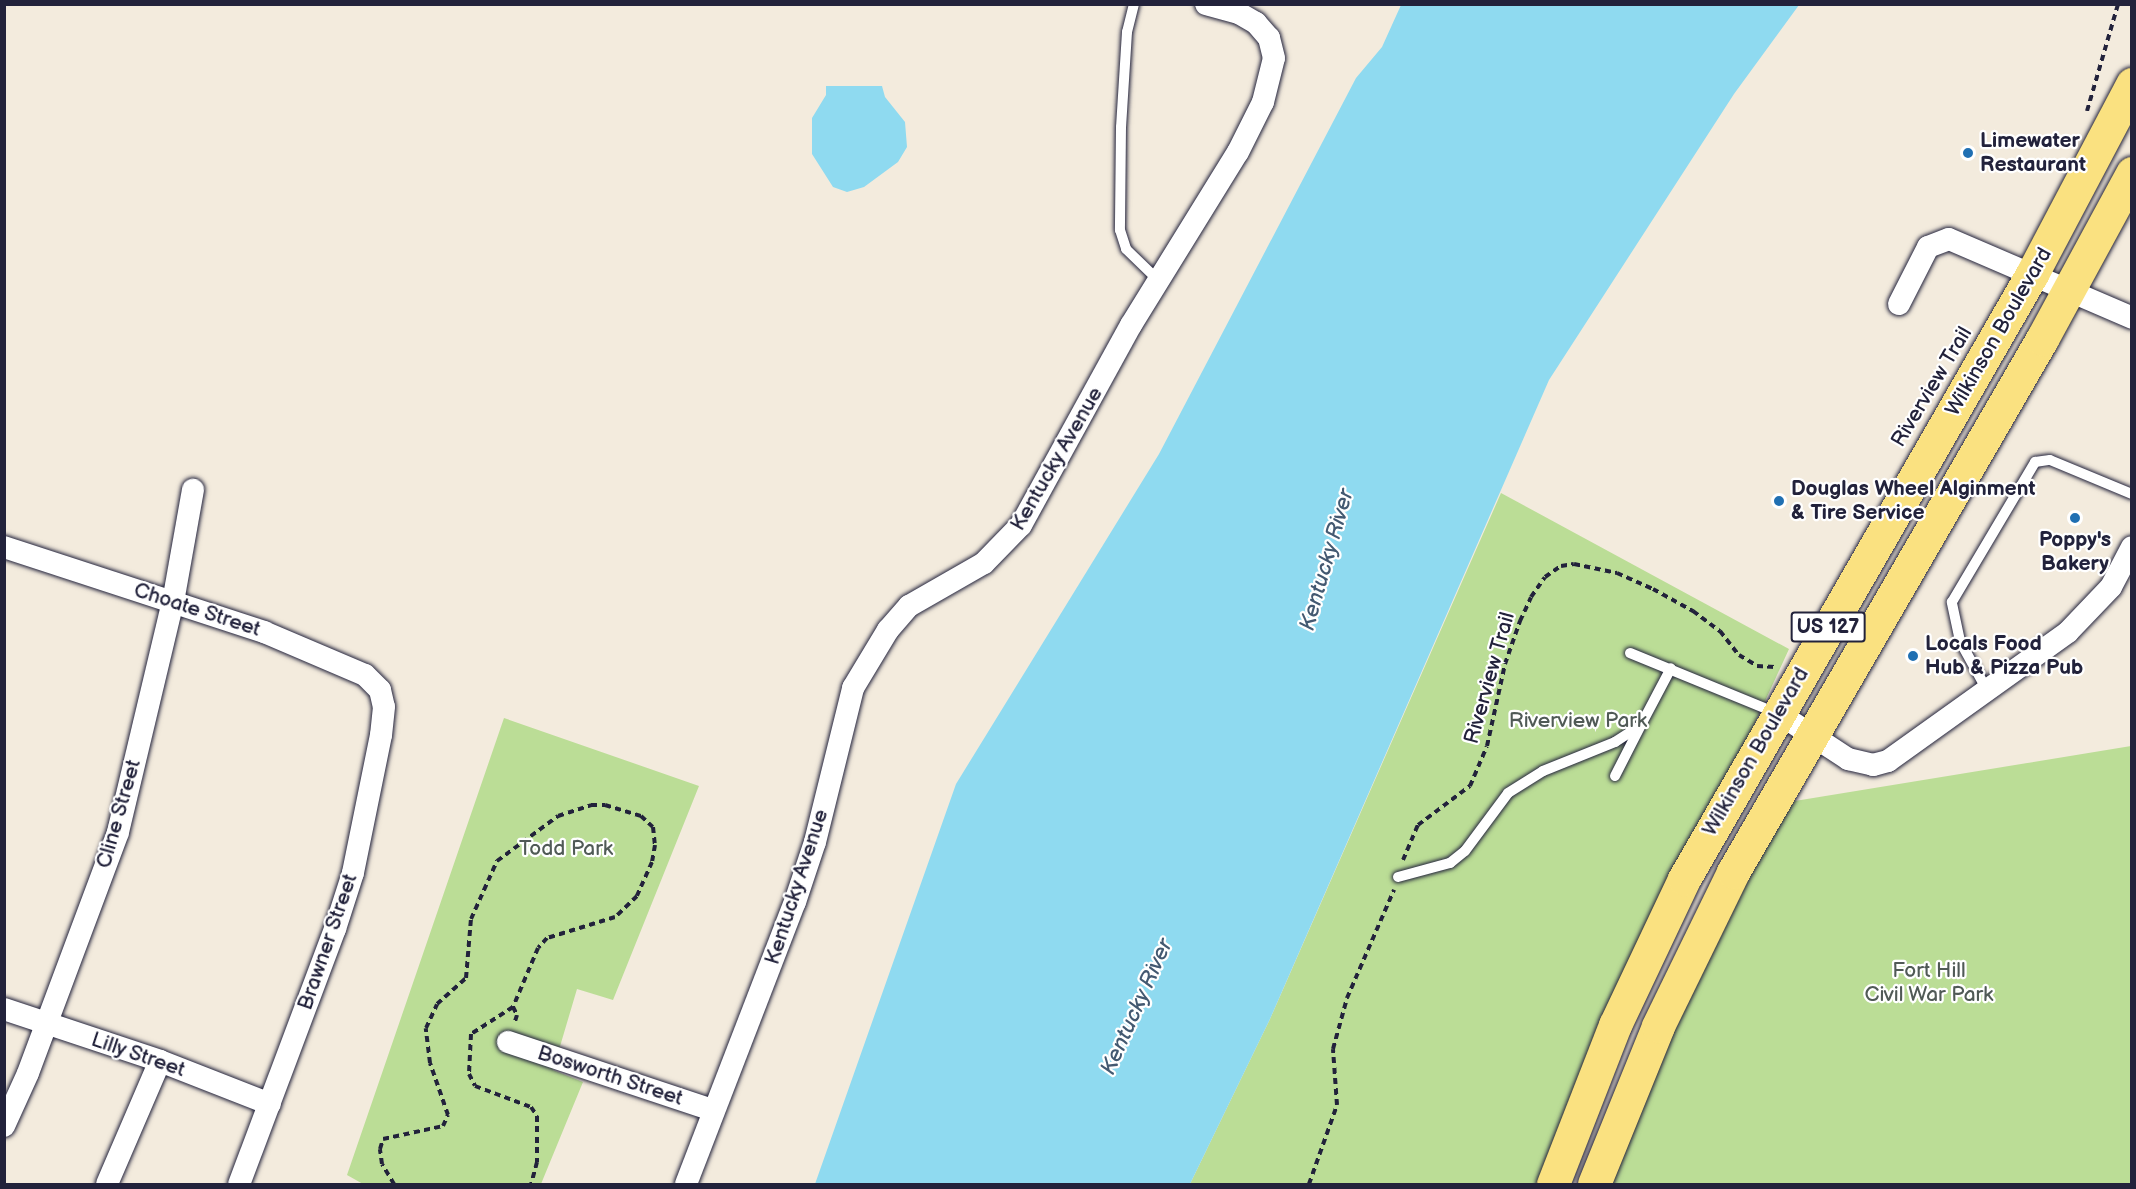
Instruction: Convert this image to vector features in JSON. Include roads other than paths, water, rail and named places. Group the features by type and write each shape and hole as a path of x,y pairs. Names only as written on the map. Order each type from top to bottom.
{"highway":[{"name":"Wilkinson Boulevard","path":"1553,1185 1615,1025 1655,936 1709,832 2032,274 2132,84"},
{"name":"Wilkinson Boulevard","path":"1594,1185 1682,973 1733,872 2070,289 2132,173"}],"street":[{"name":"Kentucky Avenue","path":"686,1185 712,1110 773,963 815,842 853,688 888,630 909,606 984,563 1021,525 1159,281 1238,152 1272,79 1274,58 1269,38 1256,23 1239,13 1206,4"},
{"path":"1899,304 1924,254 1941,239 1958,241 2132,318"},
{"name":"Cline Street","path":"4,1126 46,1024 118,832 173,602 193,490"},
{"name":"Choate Street","path":"4,547 173,602 335,661 365,675 380,690"},
{"path":"1778,713 1848,759 1867,765 1881,763 1899,755 2092,611 2110,587 2132,547"},
{"name":"Brawner Street","path":"239,1185 335,929 364,833 381,735 384,707 380,690"},
{"name":"Lilly Street","path":"4,1010 160,1062 270,1104"},
{"name":"Bosworth Street","path":"508,1042 712,1110"},
{"path":"107,1185 160,1062"}],"lane":[{"path":"1134,4 1127,32 1121,127 1120,230 1126,249 1159,281"},
{"path":"1986,690 1955,630 1952,602 2035,462 2050,459 2132,494"},
{"path":"1630,653 1778,713"},
{"path":"1616,776 1671,668"},
{"path":"1398,877 1450,863 1465,851 1508,793 1543,771 1615,742 1641,725"}],"water":[{"name":"Kentucky River","path":"1401,5 1799,5 1734,94 1549,380 1270,1019 1190,1184 815,1184 956,784 1159,454 1356,78 1382,47"},
{"path":"826,86 882,86 885,97 905,122 907,147 898,162 864,187 847,192 833,187 812,154 812,118 826,95"}],"place":[{"name":"Limewater Restaurant","path":"1968,153"},
{"name":"Douglas Wheel Alginment & Tire Service","path":"1779,501"},
{"name":"Poppy's Bakery","path":"2075,518"},
{"name":"Locals Food Hub & Pizza Pub","path":"1913,656"}],"park label":[{"name":"Riverview Park","path":"1578,721"},
{"name":"Todd Park","path":"566,849"},
{"name":"Fort Hill Civil War Park","path":"1929,983"}]}
